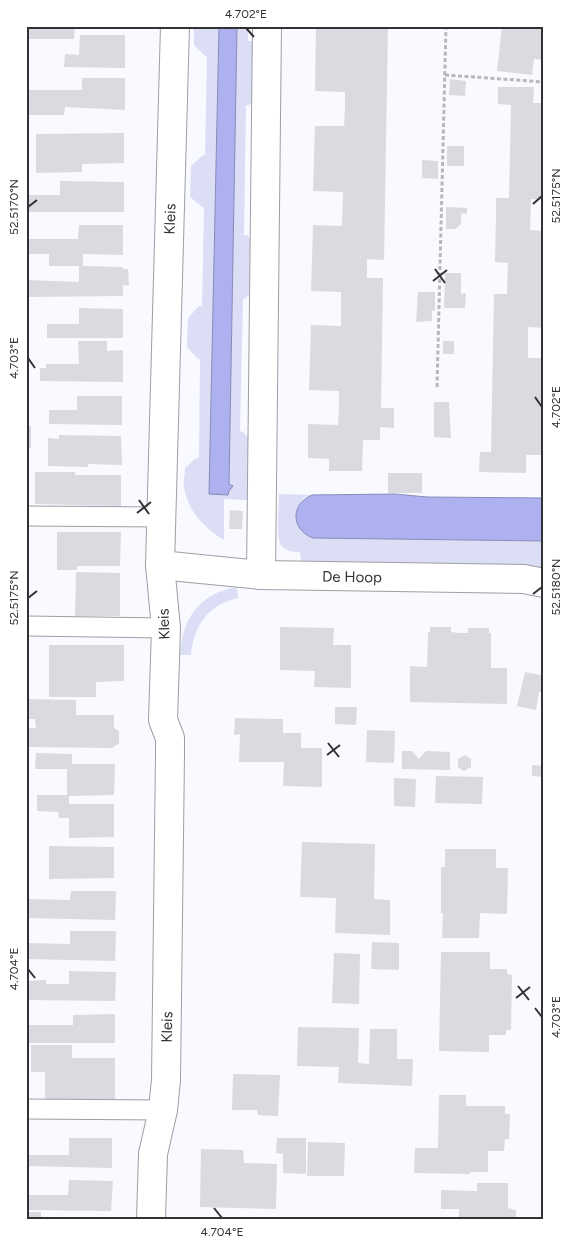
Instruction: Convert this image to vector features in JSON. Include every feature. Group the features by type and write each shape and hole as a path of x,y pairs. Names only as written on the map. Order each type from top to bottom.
{"street":[{"name":"Kleis","path":"151,1219 153,1154 163,1110 166,1080 170,738 164,720 166,628 160,565 175,26"},
{"path":"261,575 267,26"},
{"name":"De Hoop","path":"160,565 261,575 524,579 544,583"}],"lane":[{"path":"26,516 162,517"},
{"path":"26,626 166,628"},
{"path":"26,1109 163,1110"}],"path":[{"path":"437,387 446,26"},
{"path":"446,75 544,82"}],"shaded area":[{"path":"194,26 248,26 248,41 251,41 261,52 260,94 249,105 246,105 244,235 247,235 256,247 256,289 243,300 240,431 253,442 252,525 248,525 247,500 224,499 224,540 204,525 193,512 184,486 185,468 196,458 199,458 200,359 187,347 188,318 199,306 202,306 204,208 190,197 191,166 205,155 207,56 194,45"},
{"path":"279,494 312,495 303,498 296,512 313,538 544,541 544,570 511,565 301,561 300,552 293,552 283,548 279,541"},
{"path":"237,587 238,598 218,606 204,618 195,635 191,655 180,655 185,630 195,609 213,595"}],"water":[{"path":"219,26 237,26 229,484 233,486 228,495 209,494"},
{"path":"395,494 427,497 544,498 544,541 313,538 300,529 297,523 297,510 300,504 312,495"}],"building":[{"path":"29,26 75,26 74,39 29,39"},
{"path":"316,26 388,26 384,260 367,259 367,278 383,278 381,408 394,408 394,428 380,427 380,440 363,440 362,471 329,471 329,459 308,458 308,424 338,425 339,408 339,391 309,390 311,325 341,326 341,292 311,291 313,225 342,226 343,192 313,191 315,126 344,126 345,109 345,92 315,91"},
{"path":"502,26 544,26 544,60 534,59 532,75 497,71"},
{"path":"80,35 125,35 125,68 64,67 65,54 79,55"},
{"path":"82,78 125,78 125,110 65,107 64,115 26,115 26,90 82,90"},
{"path":"450,79 466,81 465,96 449,95"},
{"path":"498,87 534,87 533,103 544,103 544,200 531,199 530,230 544,231 544,328 528,327 528,358 544,358 544,455 526,455 526,473 479,472 480,452 491,452 494,294 507,294 508,263 495,262 496,198 509,198 511,105 498,104"},
{"path":"124,133 124,163 82,164 82,172 36,173 36,134"},
{"path":"447,146 464,146 464,166 447,166"},
{"path":"422,160 438,161 438,179 422,178"},
{"path":"60,181 124,182 124,212 26,212 26,195 60,195"},
{"path":"446,207 467,208 467,214 461,213 461,224 455,229 446,229"},
{"path":"79,225 123,225 123,255 83,254 83,266 123,267 123,269 128,269 129,286 123,285 123,296 26,297 26,280 79,282 79,266 49,266 49,254 26,254 26,239 78,239"},
{"path":"445,273 461,273 461,294 466,293 465,308 444,308"},
{"path":"418,292 435,292 435,311 432,310 432,321 416,322"},
{"path":"79,308 123,309 123,338 47,338 47,324 79,324"},
{"path":"78,341 107,341 107,351 123,350 123,382 40,381 40,368 46,368 46,364 79,364"},
{"path":"443,341 454,341 454,354 443,354"},
{"path":"77,396 122,396 122,425 49,424 49,410 77,410"},
{"path":"434,402 449,402 451,438 434,437"},
{"path":"26,426 31,426 31,448 26,448"},
{"path":"59,435 121,436 122,465 88,464 88,467 48,466 48,438 59,439"},
{"path":"35,472 75,472 75,475 121,475 121,506 35,504"},
{"path":"388,473 422,473 422,493 388,493"},
{"path":"230,510 243,511 242,529 229,529"},
{"path":"57,532 121,532 120,566 77,566 77,570 57,570"},
{"path":"76,572 120,573 120,616 75,616"},
{"path":"280,627 334,628 333,645 351,645 351,688 314,687 315,671 280,670"},
{"path":"430,627 451,627 451,632 460,633 468,633 468,628 489,628 489,633 491,633 491,668 507,668 507,704 410,702 410,666 427,667 428,632 430,632"},
{"path":"49,645 124,645 124,681 96,682 96,697 49,697"},
{"path":"543,667 544,693 539,692 536,710 517,706 525,672 541,675"},
{"path":"26,699 76,700 76,715 114,715 114,728 119,731 119,744 113,748 29,747 29,728 36,728 35,719 26,719"},
{"path":"335,707 357,707 356,725 335,724"},
{"path":"235,718 283,719 283,733 301,733 301,748 322,748 322,787 283,786 284,762 239,762 240,734 234,735"},
{"path":"367,730 395,731 394,763 366,762"},
{"path":"402,751 412,751 419,759 426,751 450,752 450,770 402,769"},
{"path":"36,753 72,754 72,764 115,764 114,795 69,796 69,804 114,804 114,837 69,838 69,818 59,818 58,812 37,811 37,795 67,795 67,769 35,769"},
{"path":"465,755 471,759 471,767 464,771 458,767 458,759"},
{"path":"532,765 544,766 544,777 532,776"},
{"path":"436,776 483,777 482,804 435,803"},
{"path":"394,778 416,779 415,807 394,806"},
{"path":"302,842 375,844 374,899 390,900 390,935 335,933 336,898 300,897"},
{"path":"49,846 114,847 114,878 49,879"},
{"path":"445,849 496,849 496,868 508,868 507,914 480,913 479,938 442,938 441,867 445,867"},
{"path":"71,891 116,891 115,920 26,918 26,899 70,900"},
{"path":"70,931 116,931 115,961 26,959 26,943 70,944"},
{"path":"372,942 399,943 399,970 371,969"},
{"path":"441,952 490,952 490,969 507,969 507,974 512,975 511,1030 506,1030 506,1035 489,1035 489,1052 439,1051"},
{"path":"334,953 360,954 359,1004 332,1003"},
{"path":"69,971 116,972 115,1001 26,1000 26,981 46,980 46,984 69,984"},
{"path":"115,1014 115,1043 28,1043 29,1047 26,1047 26,1027 29,1025 73,1025 73,1015"},
{"path":"298,1027 359,1028 358,1063 369,1064 370,1029 397,1029 397,1059 413,1059 412,1086 338,1083 339,1067 297,1066"},
{"path":"31,1045 72,1045 72,1058 115,1058 115,1099 45,1100 45,1072 31,1072"},
{"path":"233,1074 280,1075 278,1116 258,1115 257,1110 232,1110"},
{"path":"439,1095 466,1095 466,1106 505,1106 505,1114 510,1114 509,1139 505,1139 504,1151 488,1151 488,1172 470,1172 470,1174 414,1173 415,1148 438,1148"},
{"path":"69,1138 112,1138 112,1168 26,1166 26,1155 69,1155"},
{"path":"277,1138 306,1138 306,1174 283,1173 283,1154 276,1153"},
{"path":"308,1142 345,1143 344,1176 307,1176"},
{"path":"201,1149 243,1150 244,1163 277,1164 276,1209 200,1207"},
{"path":"69,1180 113,1181 111,1211 26,1210 26,1195 68,1195"},
{"path":"477,1183 508,1183 508,1208 516,1210 516,1219 459,1219 459,1209 441,1209 441,1190 477,1191"},
{"path":"26,1212 41,1212 41,1219 26,1219"}]}
